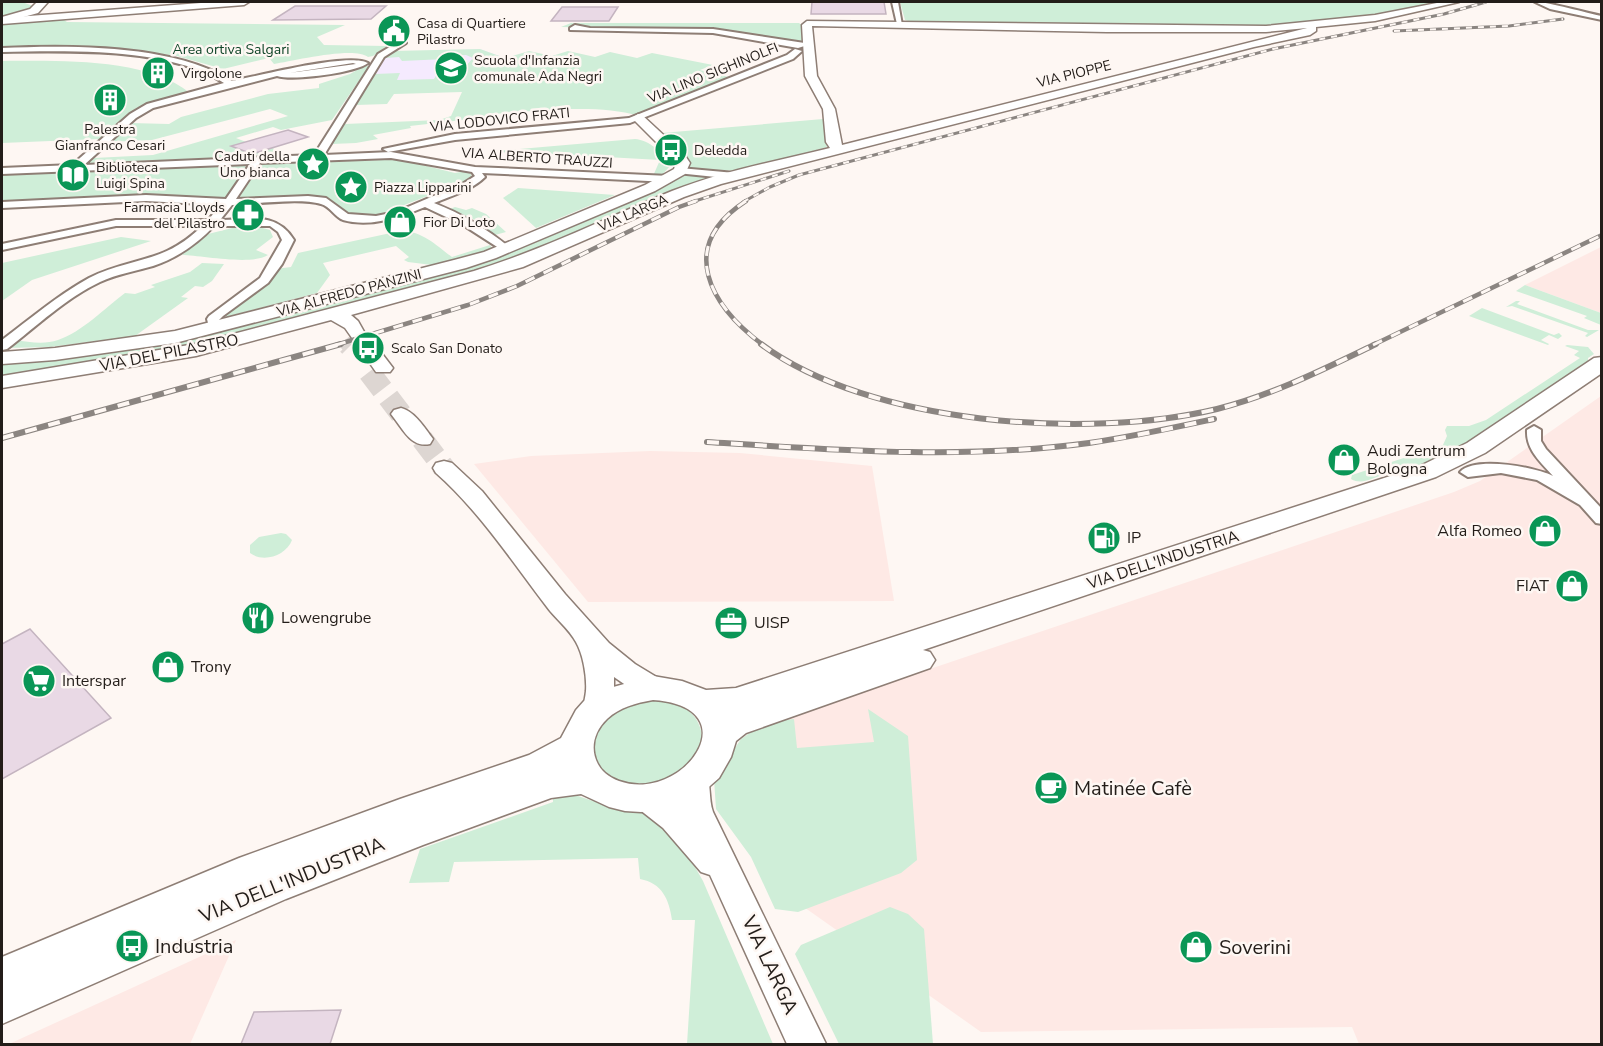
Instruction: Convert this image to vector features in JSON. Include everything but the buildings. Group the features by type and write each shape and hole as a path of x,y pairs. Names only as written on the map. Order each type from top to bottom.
{"main road":[{"path":"2,21 28,14 38,4"},
{"name":"VIA DELL'INDUSTRIA","path":"701,702 736,700 1427,472 1476,448 1602,363"},
{"name":"VIA DELL'INDUSTRIA","path":"719,736 734,724 758,714 1433,487 1468,472 1602,383"},
{"path":"653,688 685,693 701,702 714,718 719,736 713,760 694,780 680,789 646,797 614,794 590,780 579,764 576,746 579,732 586,720 597,709 623,694 653,688"},
{"name":"VIA DELL'INDUSTRIA","path":"2,977 252,870 403,813 541,765 576,746"},
{"name":"VIA DELL'INDUSTRIA","path":"2,1004 209,912 350,856 549,784 573,779 590,780"}],"street":[{"path":"38,4 46,13 68,14 220,2"},
{"path":"2,21 244,2"},
{"path":"895,2 900,24"},
{"path":"839,150 833,142 829,109 811,76 803,49 808,23 1107,29 1247,29 1311,26 1402,14 1454,2"},
{"path":"1538,2 1602,18"},
{"name":"VIA PIOPPE","path":"839,150 1253,44 1306,33 1312,29 1311,26"},
{"path":"586,30 713,31 803,49"},
{"path":"317,158 381,56 403,41"},
{"name":"VIA LINO SIGHINOLFI","path":"638,118 790,57 803,49"},
{"path":"2,50 91,51 153,57 202,69 231,84"},
{"path":"75,168 142,109 231,84 280,75 289,71 353,61 364,63 358,66 294,76 280,75"},
{"path":"638,118 683,164 675,175"},
{"name":"VIA LODOVICO FRATI","path":"367,156 374,152 441,139 638,118"},
{"name":"VIA LARGA","path":"334,315 497,270 679,194 735,176 839,150"},
{"path":"2,171 367,156"},
{"name":"VIA ALBERTO TRAUZZI","path":"367,156 405,156 475,170 675,175"},
{"path":"2,346 96,280 176,253 227,202 257,160"},
{"path":"2,205 146,198 227,202 319,199 326,201 345,217 364,219 389,216 475,181 480,177 475,170"},
{"name":"VIA ALFREDO PANZINI","path":"2,357 80,351 163,340 215,328 460,264 505,249 675,175 735,176"},
{"path":"425,203 460,216 486,232 505,249"},
{"path":"2,247 116,223 207,221 272,223 282,230 288,240 274,267 260,284 219,312 213,320 215,328"},
{"path":"334,315 330,321 354,341 376,370"},
{"name":"VIA DEL PILASTRO","path":"2,382 196,351 334,315"},
{"path":"409,412 429,437"},
{"path":"1534,430 1534,441 1539,451 1602,519"},
{"path":"451,465 589,640 632,678 653,688"},
{"path":"1468,472 1505,467 1534,472 1552,480 1583,501"},
{"path":"589,640 602,683 602,693 597,709"},
{"name":"VIA LARGA","path":"694,780 694,804 697,812 807,1044"},
{"name":"VIA LARGA","path":"646,797 671,815 734,886"}],"shaded area":[{"name":"Scuola d'Infanzia comunale Ada Negri","path":"480,49 505,58 508,86 368,85 387,54"},
{"path":"1601,247 1601,313 1525,285"},
{"path":"1601,396 1601,1044 1359,1044 1352,1027 981,1032 767,881 759,730 788,717 1454,492 1480,481"},
{"path":"650,451 740,453 872,466 894,601 588,602 474,464 531,456"},
{"path":"236,940 190,1044 9,1044 134,987"}],"green space":[{"path":"2,2 22,2 33,6 31,10 2,19"},
{"path":"900,2 1441,2 1360,17 1250,27 911,22 905,20"},
{"name":"Area ortiva Salgari","path":"64,18 67,22 345,25 317,37 324,45 387,46 368,57 350,53 274,64 269,58 223,69 177,56 125,49 2,47 2,23"},
{"path":"571,23 799,23 803,26 802,42 784,42 717,30 561,27"},
{"path":"480,49 505,58 529,51 552,56 568,51 595,57 610,52 637,58 652,53 713,65 700,70 737,79 638,116 622,112 584,109 490,114 489,117 410,126 411,128 373,135 378,139 332,144 345,124 439,120 451,116 462,92 394,94 387,104 356,105 375,74 400,73 397,80 434,79 440,69 464,68 473,58 466,55 448,56 445,59 402,61 399,57 385,58 392,51"},
{"path":"2,61 100,63 125,67 171,81 190,93 136,108 99,139 2,143"},
{"path":"364,66 369,66 332,120 281,130 273,127 236,138 246,142 232,146 252,154 272,148 291,155 87,163 94,158 153,155 288,116 270,109 152,140 108,142 130,123 169,124 181,117 268,94 319,88 319,84 350,74"},
{"path":"823,119 827,147 740,171 688,169 684,153 662,133"},
{"path":"635,139 651,145 667,161 670,166 661,176 653,176 660,160 517,152 514,154 495,151"},
{"name":"Piazza Lipparini","path":"390,157 455,173 466,171 471,174 472,179 399,207 404,209 369,217 354,216 324,197 239,198 259,164 381,160"},
{"path":"247,164 225,199 162,194 2,202 2,173"},
{"path":"687,174 721,175 502,264 194,347 2,379 2,364 28,363 178,342 465,267 649,193"},
{"path":"518,188 615,195 536,228 503,198"},
{"path":"455,207 466,210 472,208 486,214 506,232 495,235 473,219 450,209"},
{"path":"236,227 259,227 270,230 273,237 256,250 268,255 250,260 238,260 182,255 208,234"},
{"path":"408,231 421,236 452,257 490,245 492,248 468,258 432,265 404,260 409,257 396,246 323,263 330,275 317,293 225,317 224,315 275,269 291,267 298,253"},
{"path":"121,237 151,241 32,280 2,301 2,263"},
{"path":"202,263 224,264 212,281 203,287 195,286 181,297 188,298 135,336 50,347 5,348 15,340 36,343 58,340 84,326 125,293 135,294 155,287 151,285 190,272"},
{"path":"1525,285 1601,313 1601,325 1584,318 1587,316 1516,291"},
{"path":"1520,301 1517,304 1588,330 1599,330 1587,337 1585,336 1588,333 1512,306 1506,307"},
{"path":"1482,308 1554,335 1559,333 1562,336 1558,339 1549,335 1541,340 1548,345 1469,316"},
{"path":"1565,346 1588,347 1594,354 1588,358 1588,363 1472,442 1423,467 1364,481 1351,479 1352,475 1443,445 1447,436 1445,430 1447,426 1469,426 1486,420 1580,358 1574,355 1579,351"},
{"path":"286,534 292,540 280,554 267,558 250,553 250,545 259,537"},
{"path":"648,700 675,704 692,714 702,735 700,751 689,766 669,778 658,782 635,784 623,782 603,771 597,763 593,743 596,733 600,724 617,710"},
{"path":"868,709 908,736 917,860 901,873 798,912 775,909 751,857 716,809 714,779 741,739 766,722 794,719 797,748 874,742"},
{"path":"569,793 614,808 649,813 687,853 703,881 773,1044 687,1044 695,920 672,920 669,905 663,893 654,884 640,879 638,858 454,862 449,882 409,883 420,849 553,802 553,797"},
{"path":"890,907 908,914 924,929 933,1044 839,1044 795,954 801,945"}],"tunnel":[{"path":"345,340 349,345"},
{"path":"369,372 401,414"},
{"path":"422,439 444,468"}],"railway":[{"path":"743,202 799,175 1273,49 1444,14 1486,2"},
{"path":"1394,31 1509,26 1563,19"},
{"path":"692,202 789,171"},
{"path":"336,345 468,305 517,286 679,207 696,201"},
{"path":"746,201 724,219 711,237 706,256 708,276 728,313 763,345"},
{"path":"1373,345 1602,235"},
{"path":"2,438 341,344"},
{"path":"761,344 806,371 860,393 919,408 981,418 1045,423 1107,423 1165,418 1217,409 1278,389 1376,344"},
{"path":"707,442 898,452 994,451 1089,443 1214,419"}],"place":[{"name":"Casa di Quartiere Pilastro","path":"394,31"},
{"name":"Scuola d'Infanzia comunale Ada Negri","path":"451,68"},
{"name":"Virgolone","path":"158,73"},
{"name":"Palestra Gianfranco Cesari","path":"110,100"},
{"name":"Deledda","path":"671,150"},
{"name":"Caduti della Uno bianca","path":"313,164"},
{"name":"Biblioteca Luigi Spina","path":"73,175"},
{"name":"Piazza Lipparini","path":"351,187"},
{"name":"Farmacia Lloyds del Pilastro","path":"248,215"},
{"name":"Fior Di Loto","path":"400,222"},
{"name":"Scalo San Donato","path":"368,348"},
{"name":"Audi Zentrum Bologna","path":"1344,460"},
{"name":"Alfa Romeo","path":"1545,531"},
{"name":"IP","path":"1104,538"},
{"name":"FIAT","path":"1572,586"},
{"name":"Lowengrube","path":"258,618"},
{"name":"UISP","path":"731,623"},
{"name":"Trony","path":"168,667"},
{"name":"Interspar","path":"39,681"},
{"name":"Matinée Cafè","path":"1051,788"},
{"name":"Industria","path":"132,946"},
{"name":"Soverini","path":"1196,947"}]}
